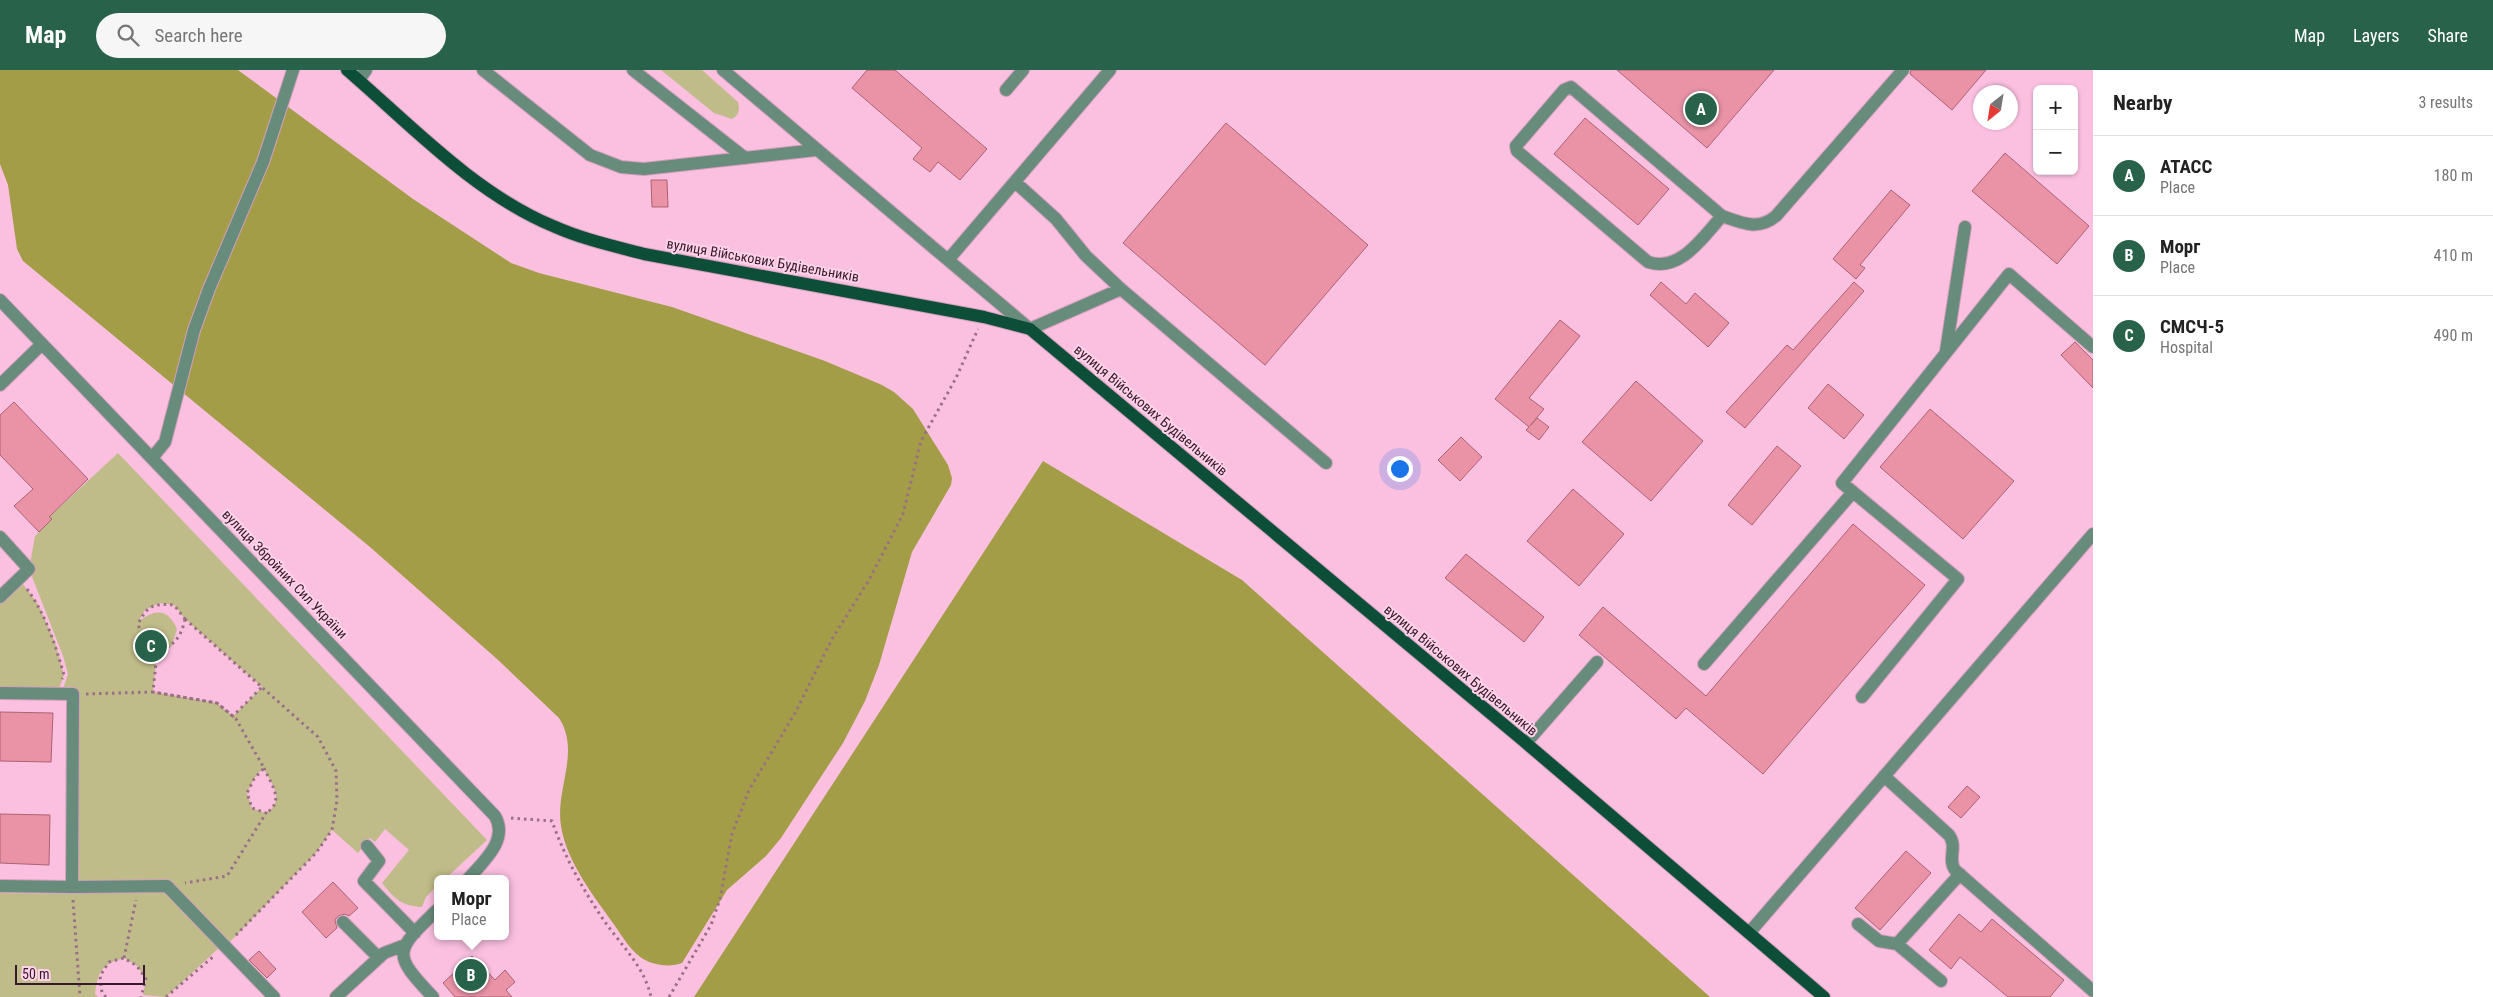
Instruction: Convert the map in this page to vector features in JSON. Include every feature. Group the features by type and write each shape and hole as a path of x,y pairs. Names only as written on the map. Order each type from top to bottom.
{"main road":[{"name":"вулиця Військових Будівельників","path":"347,70 362,75 478,182 527,214 553,226 611,246 644,254 984,317 1030,329 1526,743 1824,997"}],"street":[{"path":"152,458 165,442 194,330 209,289 263,162 293,70"},
{"path":"483,70 590,155 621,167 644,169 816,150"},
{"path":"633,70 745,158"},
{"path":"723,70 1030,329 1120,289"},
{"path":"1006,90 1023,70"},
{"path":"948,260 1110,70"},
{"path":"1722,216 1688,253 1661,264 1648,262 1524,158 1517,151 1516,146 1568,86 1722,216 1746,225 1763,224 1770,221 1903,70"},
{"path":"1015,182 1056,219 1086,256 1120,289 1326,463"},
{"path":"1946,353 1965,227"},
{"path":"1862,697 1958,579 1842,483 2009,274 2093,346"},
{"name":"вулиця Збройних Сил України","path":"0,300 495,816"},
{"path":"0,385 42,344"},
{"path":"1704,664 1853,492"},
{"path":"1748,933 2093,534"},
{"path":"0,537 29,569 0,596"},
{"path":"1526,743 1597,662"},
{"path":"0,693 73,694 72,887"},
{"path":"1884,776 1950,835 1955,846 1952,866 2093,991"},
{"path":"471,875 499,837 499,823 495,816"},
{"path":"367,846 379,861 364,881 415,933"},
{"path":"1897,944 1960,874"},
{"path":"0,886 168,886 224,947 274,997"},
{"path":"433,997 406,967 402,959 405,945 434,913"},
{"path":"343,922 379,958"},
{"path":"1858,924 1879,941 1897,944 1941,981"},
{"path":"336,997 384,953 405,945"}],"path":[{"path":"669,997 711,925 720,899 732,834 749,790 795,713 832,638 869,580 903,514 921,441 956,378 984,317"},
{"path":"19,579 38,604 55,642 64,675 57,694"},
{"path":"157,653 143,641 138,624 145,610 160,604 174,605 185,619 318,737 336,771 337,800 332,830 316,853 224,947 166,997"},
{"path":"157,653 172,646 182,634 185,619"},
{"path":"153,692 157,653"},
{"path":"233,716 262,687"},
{"path":"73,694 153,692 217,703 233,716 276,791 274,805 266,813 227,876 168,886"},
{"path":"264,768 254,779 247,793 252,808 266,813"},
{"path":"495,816 552,821 571,869 615,936 638,966 651,997"},
{"path":"124,958 140,886"},
{"path":"72,887 80,997"},
{"path":"106,997 102,993 100,976 109,962 124,958 137,966 146,979 141,997"}],"shaded area":[{"path":"0,70 238,70 413,199 511,263 539,273 672,307 825,361 882,385 894,392 913,409 948,465 952,478 951,485 912,552 879,665 865,701 843,743 781,838 766,856 727,890 682,963 677,965 660,965 649,962 635,953 582,879 575,866 564,840 561,826 561,798 568,757 568,744 559,718 497,659 370,547 23,261 17,249 8,185 0,164"},
{"path":"661,70 702,70 738,102 738,114 732,119 714,113"},
{"path":"118,453 487,840 449,875 434,875 434,889 426,897 422,907 403,903 390,893 382,883 409,850 385,829 375,842 370,838 358,853 332,830 316,853 225,947 167,886 72,887 73,695 63,689 68,674 63,656 29,569 35,536 52,519 49,517","holes":["160,603 174,605 185,619 262,687 233,716 217,703 153,692 157,654 172,646 177,629 165,614 155,613 139,621 145,610","263,768 273,785 276,797 272,808 266,813 252,808 247,793 254,779"]},
{"path":"1043,461 1242,580 1710,997 694,997"},
{"path":"19,579 38,604 55,642 64,675 57,694 0,693 0,597"},
{"path":"165,890 220,947 166,997 143,995 146,979 137,966 124,958 111,963 102,970 96,986 95,994 98,997 0,997 0,893 72,894"}],"building":[{"path":"867,70 895,70 987,149 960,180 938,162 930,172 913,159 922,148 852,88"},
{"path":"1617,70 1774,70 1707,148"},
{"path":"1911,70 1986,70 1952,110 1910,74"},
{"path":"1585,118 1669,189 1638,225 1554,154"},
{"path":"1226,123 1368,245 1265,365 1123,243"},
{"path":"2005,153 2089,226 2057,264 1972,191"},
{"path":"651,180 667,180 668,207 652,207"},
{"path":"1891,190 1910,205 1860,265 1865,268 1856,279 1833,259"},
{"path":"1661,282 1686,304 1695,293 1729,323 1708,347 1650,295"},
{"path":"1854,282 1864,291 1745,428 1726,412 1787,345 1793,350"},
{"path":"1560,320 1580,336 1529,398 1544,409 1530,426 1537,418 1549,427 1539,440 1526,430 1529,427 1495,399"},
{"path":"2075,342 2093,360 2093,388 2061,355"},
{"path":"1636,381 1703,441 1651,501 1582,442"},
{"path":"1828,384 1864,415 1844,439 1808,408"},
{"path":"14,402 88,479 49,517 52,519 39,532 14,506 33,489 0,455 0,415"},
{"path":"1930,409 2014,481 1963,539 1880,467"},
{"path":"1461,437 1482,457 1460,481 1438,460"},
{"path":"1777,446 1801,466 1752,525 1728,505"},
{"path":"1573,489 1624,534 1579,586 1527,541"},
{"path":"1853,524 1925,585 1763,774 1686,708 1676,719 1579,635 1603,607 1706,696"},
{"path":"1466,554 1544,617 1524,642 1445,578"},
{"path":"0,712 53,713 51,762 0,761"},
{"path":"1967,786 1980,797 1961,818 1948,807"},
{"path":"0,814 50,815 49,865 0,863"},
{"path":"1906,851 1931,873 1880,930 1855,908"},
{"path":"333,882 358,908 349,916 345,914 338,916 335,920 337,928 326,938 302,912"},
{"path":"1959,914 1981,932 1992,919 2064,980 2050,997 2008,997 1960,957 1951,969 1929,950"},
{"path":"259,951 276,969 267,978 249,960"},
{"path":"472,956 495,980 505,970 515,982 506,990 512,997 455,997 443,983"}],"place":[{"name":"АТАСС","path":"1701,109"},
{"name":"СМСЧ-5","path":"151,646"},
{"name":"Морг","path":"471,975"}]}
